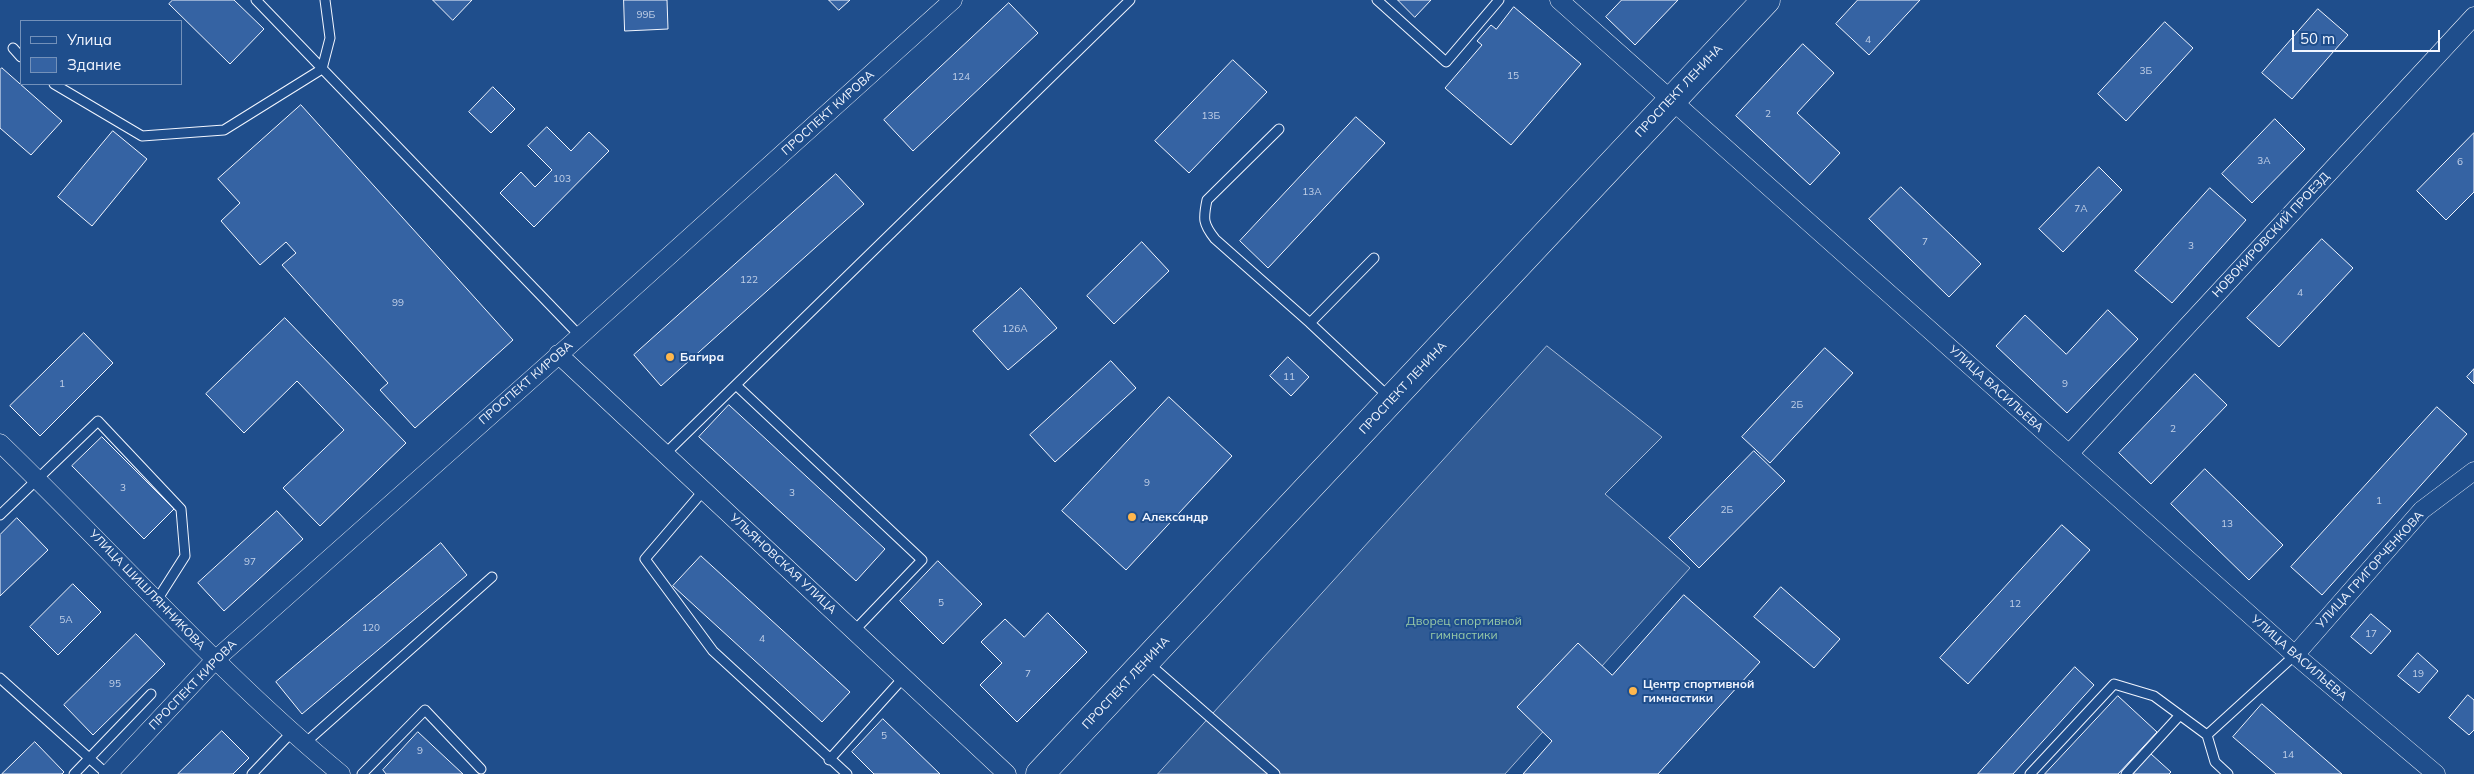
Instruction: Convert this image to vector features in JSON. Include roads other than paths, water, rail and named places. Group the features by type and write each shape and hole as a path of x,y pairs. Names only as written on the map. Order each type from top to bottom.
{"main road":[{"name":"ПРОСПЕКТ ЛЕНИНА","path":"1040,774 1766,0"}],"street":[{"name":"ПРОСПЕКТ КИРОВА","path":"107,774 215,660 580,336 953,0"},
{"name":"УЛИЦА ВАСИЛЬЕВА","path":"1560,0 1670,101 2295,655 2436,774"},
{"name":"НОВОКИРОВСКИЙ ПРОЕЗД","path":"2069,454 2474,16"},
{"name":"УЛЬЯНОВСКАЯ УЛИЦА","path":"558,354 1007,774"},
{"name":"УЛИЦА ШИШЛЯННИКОВА","path":"0,443 37,478 215,660 298,738 341,774"},
{"name":"УЛИЦА ГРИГОРЧЕНКОВА","path":"2295,655 2422,510 2474,472"}],"lane":[{"path":"256,0 580,336"},
{"path":"56,85 142,136 224,130 322,69 330,38 325,0"},
{"path":"666,454 1130,0"},
{"path":"1377,0 1446,62 1498,0"},
{"path":"13,48 20,56"},
{"path":"1279,129 1207,200 1203,216 1208,229 1215,239 1310,322 1392,400"},
{"path":"1310,322 1374,258"},
{"path":"737,386 922,560 854,631"},
{"path":"0,515 98,421 181,509 185,556 157,600"},
{"path":"704,490 645,559 713,651 846,774"},
{"path":"252,774 492,577"},
{"path":"2206,735 2295,655"},
{"path":"1146,661 1275,774"},
{"path":"829,760 904,677"},
{"path":"0,678 107,774"},
{"path":"2030,774 2114,684 2154,696 2206,735 2214,762 2228,774"},
{"path":"74,774 151,694"},
{"path":"362,774 425,710 481,769"},
{"path":"2126,774 2180,715"}],"place":[{"name":"Багира","path":"670,357"},
{"name":"Александр","path":"1132,517"},
{"name":"Центр спортивной гимнастики","path":"1633,691"}],"park label":[{"name":"Дворец спортивной гимнастики","path":"1464,628"}]}
